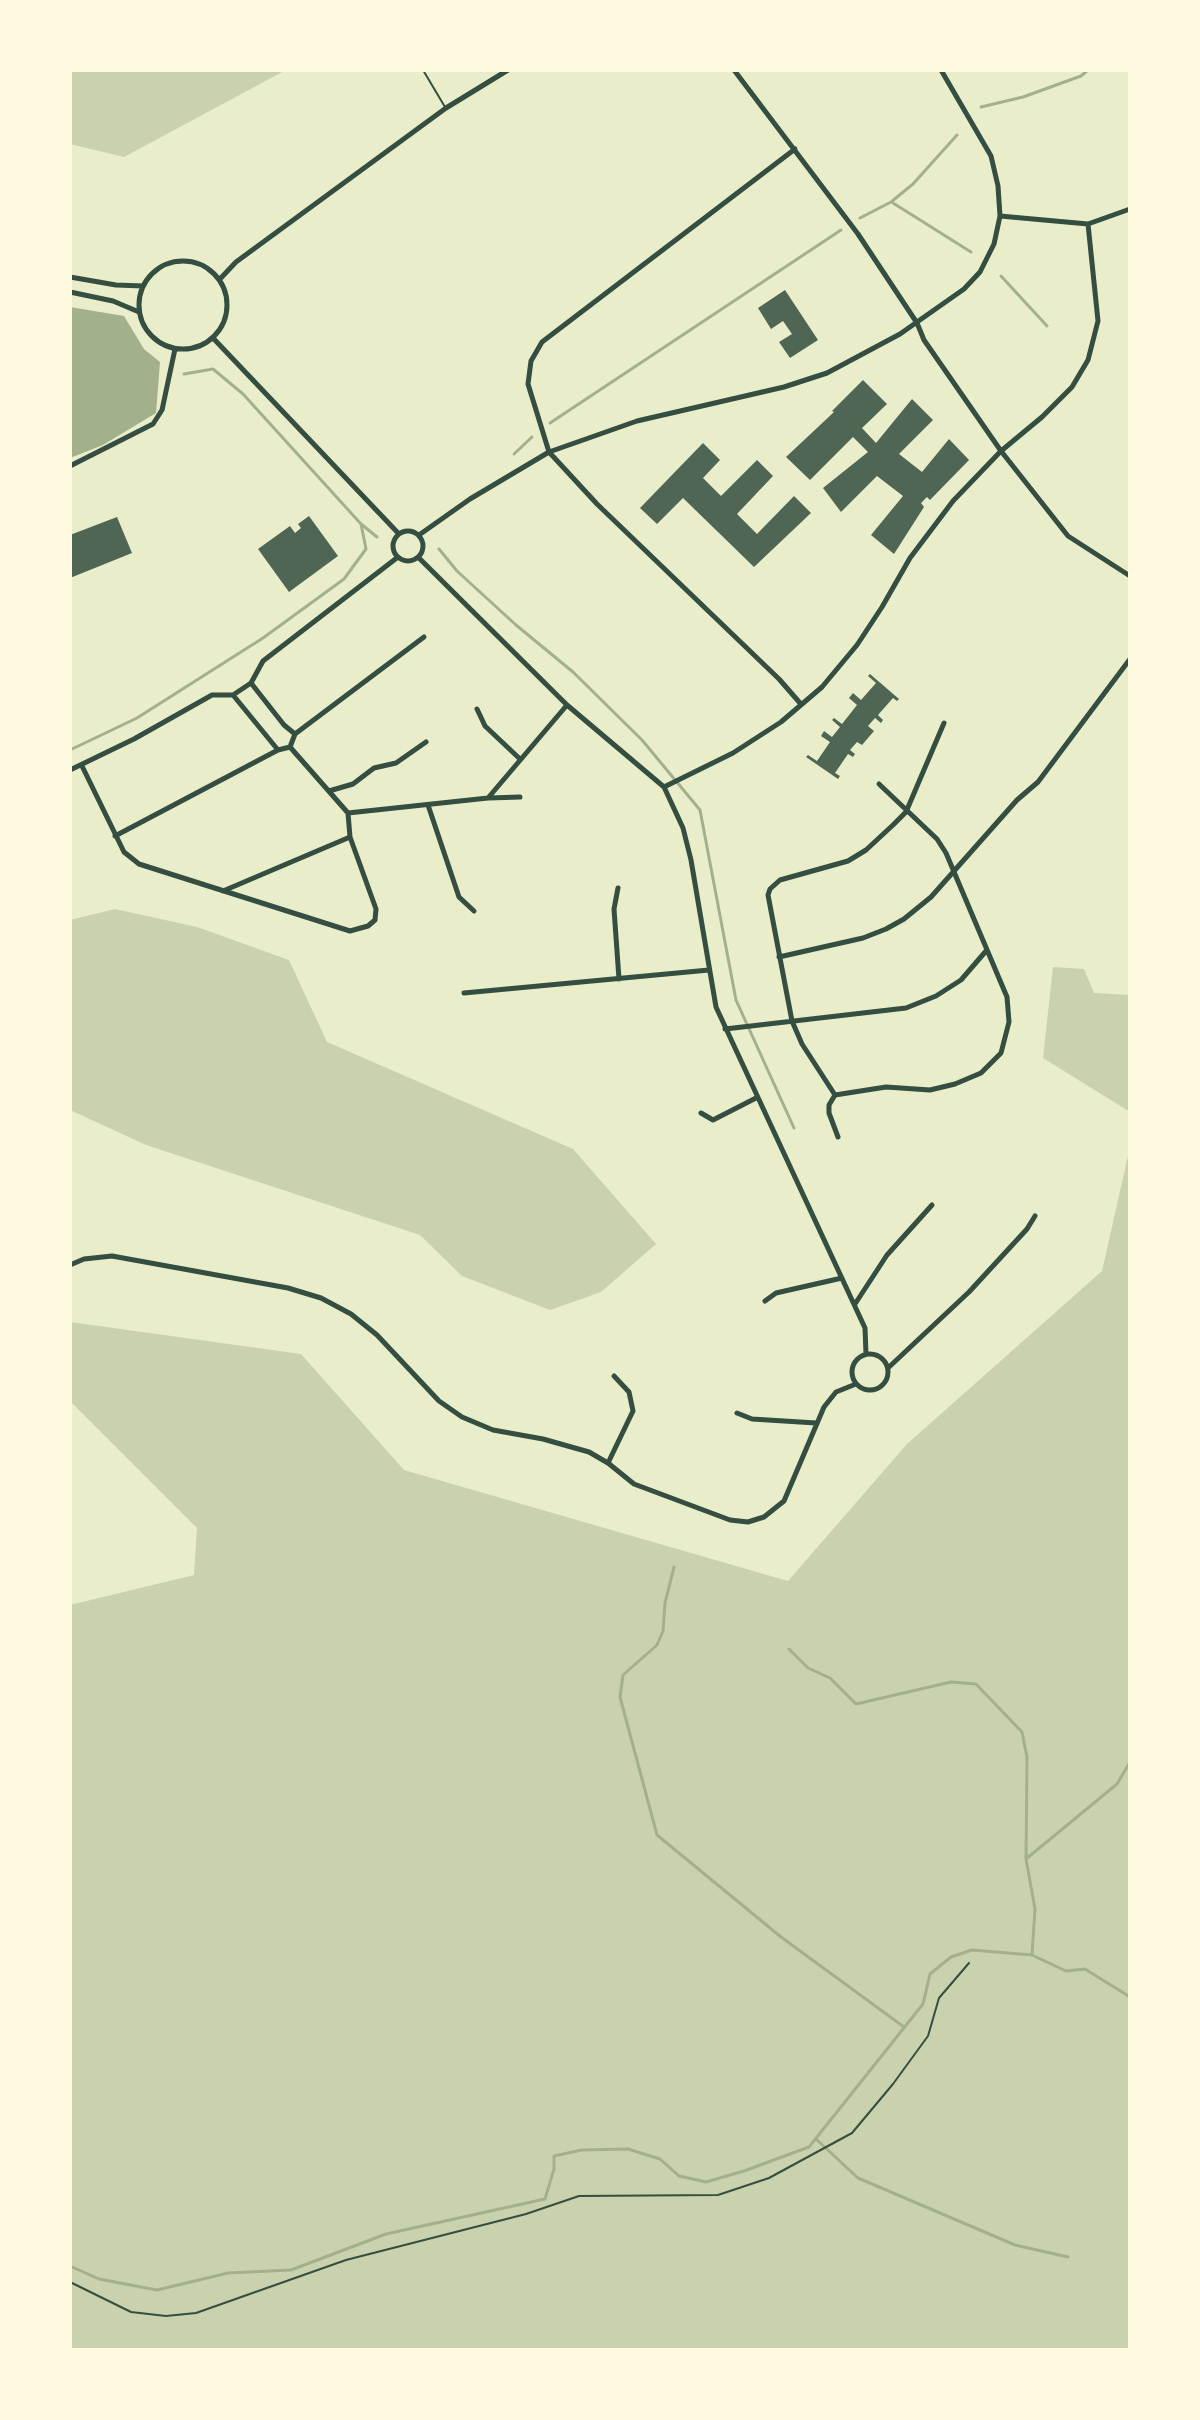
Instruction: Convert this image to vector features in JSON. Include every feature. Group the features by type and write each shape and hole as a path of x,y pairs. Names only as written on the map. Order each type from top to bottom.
{"street":[{"path":"219,280 236,262 446,108 508,70"},
{"path":"734,70 858,234 917,323 924,340 1001,451 1068,536 1130,576"},
{"path":"419,535 470,499 549,452 637,421 807,380 848,364 917,323 964,289 980,272 994,244 1000,216 998,186 991,156 941,70"},
{"path":"795,149 542,342 531,361 528,384 549,452 597,504 779,679 800,703"},
{"path":"1000,216 1088,224 1130,209"},
{"path":"664,787 745,745 781,722 822,687 857,645 910,558 953,501 1001,451 1072,387 1088,360 1098,321 1088,224"},
{"path":"179,261 194,263 208,269 219,280 227,304 221,328 213,338 188,349 175,349 151,336 143,325 139,312 143,286 164,265 179,261"},
{"path":"70,277 143,286"},
{"path":"70,292 113,301 139,312"},
{"path":"213,338 399,534"},
{"path":"70,466 153,424 162,410 175,349"},
{"path":"412,531 419,535 424,544 419,558 411,562 398,557 393,543 399,534 412,531"},
{"path":"70,770 212,695 233,695 251,683 263,661 398,557"},
{"path":"419,558 567,705 664,787 683,828 691,860 716,1007 855,1304 865,1328 866,1354"},
{"path":"290,747 295,734 424,637"},
{"path":"779,957 863,938 886,929 931,897 1017,800 1038,782 1130,659"},
{"path":"251,683 284,725 295,734"},
{"path":"233,695 278,750"},
{"path":"488,798 567,705"},
{"path":"477,709 485,726 520,759"},
{"path":"835,1095 802,1044 792,1021 768,895 774,884 858,856 906,812 944,723"},
{"path":"329,791 353,784 374,768 396,763 426,742"},
{"path":"115,836 278,750 290,747"},
{"path":"82,766 124,852 139,864 350,931 368,926 375,920 376,909 350,837 348,813 290,747"},
{"path":"835,1095 886,1087 930,1090 955,1084 981,1073 1001,1053 1009,1022 1007,997 956,872 937,839 879,784"},
{"path":"348,813 520,797"},
{"path":"428,805 459,897 474,911"},
{"path":"223,891 350,837"},
{"path":"618,888 614,909 619,979"},
{"path":"725,1029 906,1008 936,996 961,980 987,950"},
{"path":"464,993 709,970"},
{"path":"835,1095 829,1105 829,1113 838,1137"},
{"path":"701,1113 713,1120 756,1098"},
{"path":"855,1304 887,1255 932,1205"},
{"path":"888,1368 969,1292 1027,1229 1035,1216"},
{"path":"70,1265 84,1259 112,1256 288,1288 321,1298 351,1314 377,1335 439,1401 462,1417 493,1430 570,1445 608,1463 634,1484 730,1520 748,1522 764,1517 784,1501 816,1423 836,1392 856,1384"},
{"path":"765,1301 776,1293 842,1278"},
{"path":"866,1354 882,1358 888,1368 887,1379 880,1387 865,1390 856,1384 851,1373 852,1366 866,1354"},
{"path":"608,1463 633,1411 629,1392 614,1376"},
{"path":"737,1413 752,1419 816,1423"}],"lane":[{"path":"423,70 446,108"},
{"path":"70,2282 131,2312 166,2316 196,2313 346,2260 526,2214 579,2196 718,2195 769,2178 852,2133 928,2036 939,1998 969,1963"}],"shaded area":[{"path":"70,70 286,70 124,157 70,144"},
{"path":"70,307 124,316 144,349 160,362 156,413 103,445 70,458"},
{"path":"115,909 197,927 289,960 327,1042 573,1149 656,1244 601,1292 550,1310 462,1276 420,1235 146,1145 70,1110 70,920"},
{"path":"1053,967 1084,969 1094,993 1130,995 1130,1112 1043,1058"},
{"path":"1130,1147 1130,2350 70,2350 70,1605 194,1575 197,1528 70,1401 70,1322 301,1354 404,1470 788,1581 907,1444 1102,1271"}],"building":[{"path":"785,290 818,340 790,358 779,342 792,334 783,321 771,329 758,308"},
{"path":"863,380 887,404 862,428 876,443 912,399 933,420 899,454 922,472 949,439 969,460 930,500 927,497 921,503 924,507 894,554 871,535 903,496 877,476 841,512 823,488 868,452 853,437 810,480 786,457"},
{"path":"703,443 720,460 703,478 721,496 757,460 773,476 737,514 757,534 794,496 811,513 754,567 683,498 657,524 640,508"},
{"path":"309,516 338,556 289,592 258,549 290,526 295,533 301,528 298,524"},
{"path":"117,517 132,553 70,578 70,535"},
{"path":"870,674 899,699 893,698 878,715 883,720 881,723 875,718 868,726 874,731 862,745 857,742 850,750 855,754 853,757 848,754 835,773 840,776 838,779 806,757 808,755 817,761 830,742 821,736 824,731 832,737 840,727 832,720 834,718 842,724 857,705 849,698 853,693 861,700 876,683 868,676"}],"waterway":[{"path":"981,107 1023,97 1081,76 1088,70"},
{"path":"860,218 891,202 913,184 957,135"},
{"path":"893,203 971,252"},
{"path":"550,423 841,230"},
{"path":"1001,276 1047,326"},
{"path":"184,374 213,369 243,394 361,524 377,537"},
{"path":"514,454 532,437"},
{"path":"70,750 137,718 263,638 344,579 366,549 361,524"},
{"path":"439,549 457,571 573,672 642,740 700,810 736,1000 794,1128"},
{"path":"674,1567 665,1603 663,1631 657,1645 623,1675 620,1697 657,1835 781,1937 904,2027"},
{"path":"789,1649 808,1668 830,1678 856,1704 951,1682 976,1684 1022,1732 1027,1757 1026,1859"},
{"path":"1032,1954 1035,1909 1026,1859 1117,1784 1130,1762"},
{"path":"70,2266 99,2279 157,2290 228,2273 291,2270 386,2234 545,2199 554,2169 554,2156 582,2150 628,2149 660,2159 679,2176 706,2182 744,2171 809,2147 923,2004 930,1974 951,1957 972,1950 1032,1955 1066,1971 1085,1969 1130,1997"},
{"path":"816,2139 858,2178 1015,2245 1068,2257"}]}
